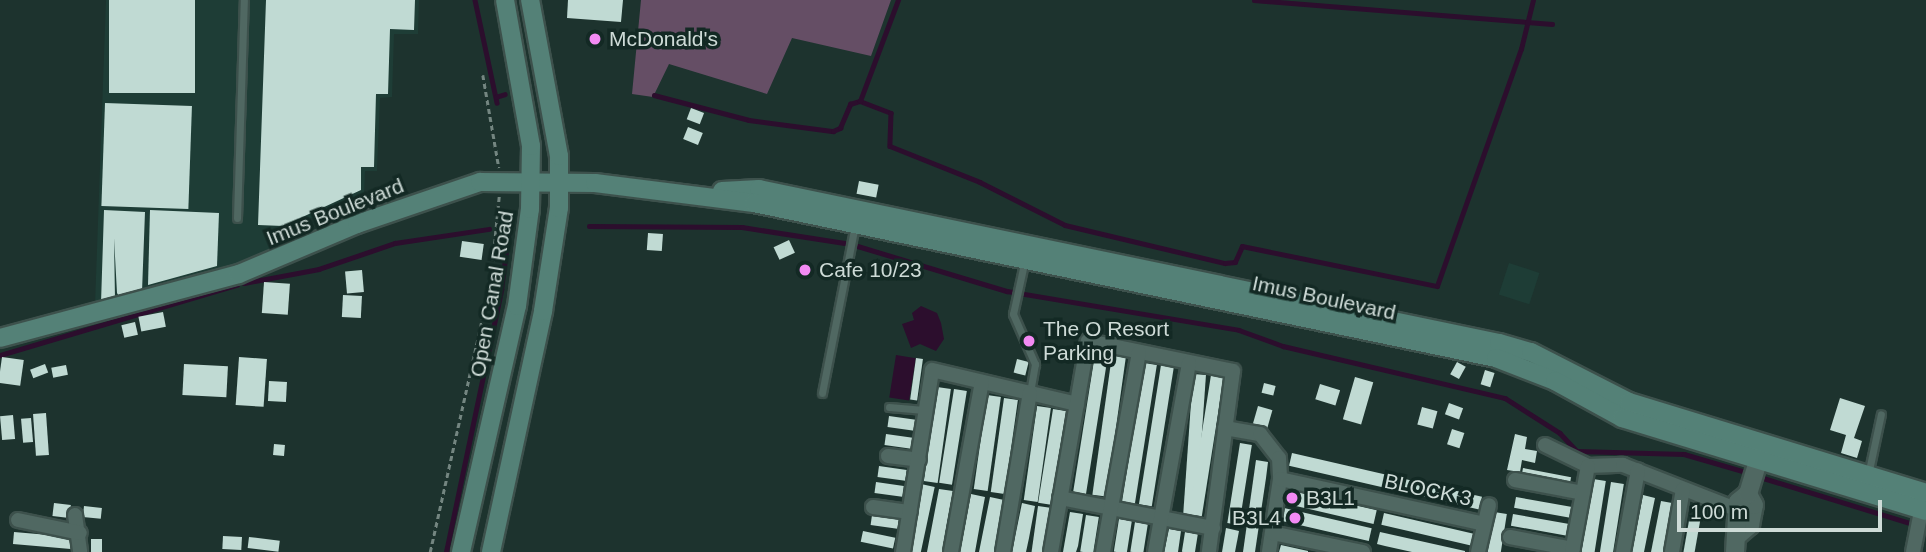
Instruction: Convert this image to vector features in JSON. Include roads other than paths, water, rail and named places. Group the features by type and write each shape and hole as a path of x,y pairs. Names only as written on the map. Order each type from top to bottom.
{"main road":[{"name":"Open Canal Road","path":"461,552 517,306 531,181 526,110 505,0"},
{"path":"491,552 543,311 560,183 530,0"},
{"name":"Imus Boulevard","path":"0,338 239,274 357,224 480,182 531,181 694,193 759,188 855,224 1026,252 1499,343 1531,352 1629,402 1868,476 1923,506"},
{"name":"Imus Boulevard","path":"1026,252 1496,358 1555,381 1622,418 1757,465 1923,506"}],"street":[{"path":"1051,552 1088,341 1233,371 1209,552"},
{"path":"1103,552 1139,352"},
{"path":"1155,552 1189,363"},
{"path":"903,552 928,410 932,370 1077,404"},
{"path":"951,552 982,382"},
{"path":"1003,552 1030,393"},
{"path":"1225,428 1261,435 1279,458 1280,479 1269,552"},
{"path":"1737,543 1736,509 1748,494 1764,443"},
{"path":"1545,445 1588,466 1623,465 1736,509"},
{"path":"888,456 919,460"},
{"path":"1510,537 1573,550 1588,466"},
{"path":"1623,552 1638,470"},
{"name":"BLOCK 3","path":"1280,479 1484,524"},
{"path":"1514,480 1583,494"},
{"path":"1672,552 1683,489"},
{"path":"1737,543 1750,525 1754,505 1748,494"},
{"path":"1060,498 1213,528"},
{"path":"1478,552 1489,505"},
{"path":"1914,546 1923,506"},
{"path":"873,507 910,512"},
{"path":"75,514 80,533 80,552"},
{"path":"18,520 80,533"},
{"path":"1272,533 1363,552"}],"lane":[{"path":"237,218 244,0"},
{"path":"822,393 855,224"},
{"path":"1026,252 1013,314 1035,364 1030,393"},
{"path":"889,407 928,410"},
{"path":"1868,476 1881,414"}],"waterway":[{"path":"475,0 497,103"},
{"path":"860,101 898,0"},
{"path":"1254,0 1552,24"},
{"path":"654,95 749,120 833,131 840,128 850,104 860,101 891,113 890,146 980,182 1065,225 1225,263 1235,262 1242,246 1437,286 1521,49 1533,0"},
{"path":"496,97 505,94"},
{"path":"589,226 742,227 851,244 1007,291 1239,330 1283,346 1505,398 1560,433 1577,451 1684,454 1749,473"},
{"path":"446,552 501,290 509,228 502,228"},
{"path":"244,283 319,269 395,243 489,229"},
{"path":"0,355 237,285"},
{"path":"1757,476 1926,528"}],"place":[{"name":"McDonald's","path":"595,39"},
{"name":"Cafe 10/23","path":"805,270"},
{"name":"The O Resort Parking","path":"1029,341"},
{"name":"B3L1","path":"1292,498"},
{"name":"B3L4","path":"1295,518"}]}
